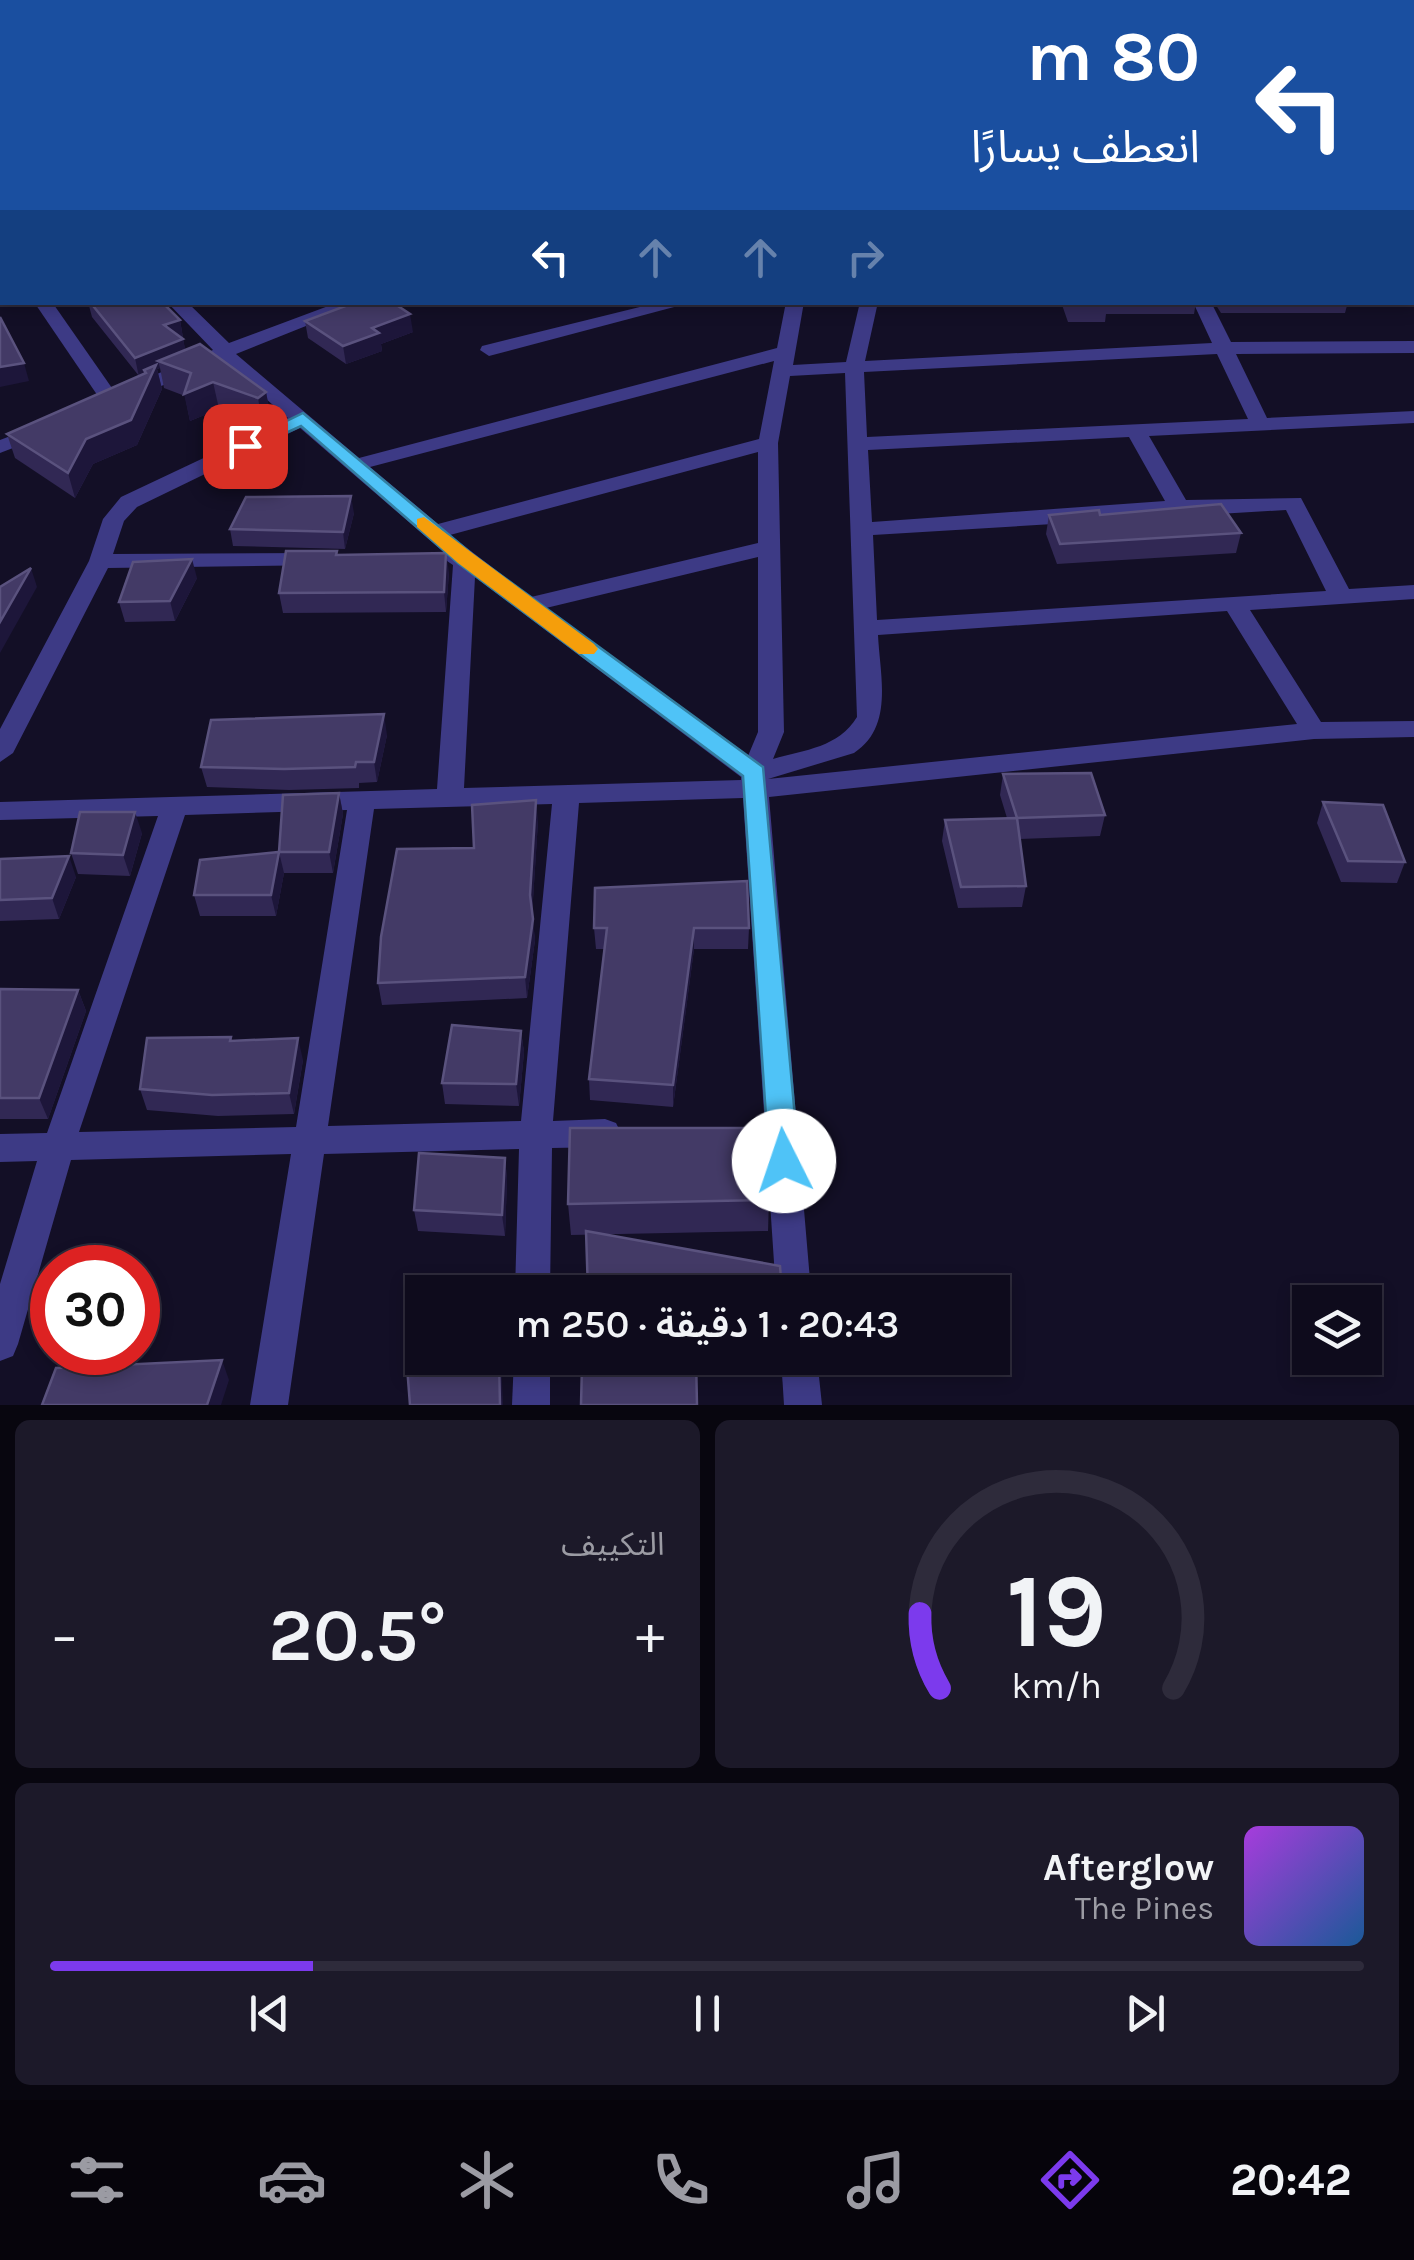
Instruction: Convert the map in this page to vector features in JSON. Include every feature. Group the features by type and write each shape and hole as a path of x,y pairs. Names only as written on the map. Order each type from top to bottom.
{"street":[{"path":"45,305 101,405 223,352 350,305"},
{"path":"179,305 219,341 223,352 465,559 755,781"},
{"path":"489,350 672,305"},
{"path":"793,1275 755,781 771,732 766,548 768,443 795,305"},
{"path":"755,781 845,747 866,728 870,717 869,628 860,528 854,368 867,305"},
{"path":"1203,305 1259,422"},
{"path":"358,464 783,361 854,368 1224,348 1414,347"},
{"path":"856,444 1414,417"},
{"path":"0,753 100,561 114,519 129,502 303,418"},
{"path":"0,447 56,424"},
{"path":"1135,429 1179,507"},
{"path":"434,532 768,443"},
{"path":"860,528 1293,503 1341,597"},
{"path":"527,605 766,548"},
{"path":"426,559 465,559"},
{"path":"450,799 465,559"},
{"path":"100,561 350,560"},
{"path":"869,628 1414,592"},
{"path":"1235,606 1314,730"},
{"path":"0,811 566,795 1314,730 1414,729"},
{"path":"533,1275 536,1135 566,795"},
{"path":"270,1405 362,801"},
{"path":"0,1344 58,1147 174,808"},
{"path":"744,1129 782,1128"},
{"path":"0,1148 630,1132"},
{"path":"531,1405 532,1375"},
{"path":"800,1375 803,1405"}],"building":[{"path":"92,305 165,305 180,320 164,325 183,339 135,358"},
{"path":"348,305 396,305 410,314 372,328 379,333 343,346 305,321"},
{"path":"0,317 24,363 0,367"},
{"path":"200,344 266,392 258,398 213,382 184,394 191,373 158,361"},
{"path":"156,365 131,420 86,439 68,473 7,434 146,373 144,370"},
{"path":"351,496 343,532 230,529 246,497"},
{"path":"1221,504 1241,533 1060,544 1049,515 1099,510 1100,515"},
{"path":"286,551 337,551 336,555 446,553 444,592 279,593"},
{"path":"192,559 170,601 119,602 133,562"},
{"path":"31,568 0,622 0,587"},
{"path":"384,714 374,762 356,762 355,767 201,767 211,720"},
{"path":"1091,773 1105,815 1017,818 1003,774"},
{"path":"339,793 329,852 279,852 283,795"},
{"path":"536,800 530,895 533,919 525,977 378,983 381,937 397,849 474,848 472,805"},
{"path":"1323,802 1383,805 1405,862 1348,861"},
{"path":"80,812 135,812 123,855 71,853"},
{"path":"1017,818 1026,886 961,887 945,820"},
{"path":"279,852 271,895 194,895 200,860"},
{"path":"69,856 52,898 0,900 0,859"},
{"path":"747,881 749,928 694,928 673,1085 589,1079 607,928 594,928 595,888"},
{"path":"0,989 78,990 39,1098 0,1098"},
{"path":"452,1025 521,1031 516,1084 442,1083"},
{"path":"231,1037 230,1041 298,1038 289,1093 212,1095 140,1089 147,1038"},
{"path":"570,1128 764,1128 769,1200 568,1204"},
{"path":"419,1153 505,1158 502,1215 414,1210"},
{"path":"586,1231 780,1266 781,1275 587,1275"},
{"path":"222,1360 207,1405 42,1405 53,1375 160,1375 160,1363"},
{"path":"408,1375 499,1375 500,1405 410,1405"},
{"path":"582,1375 696,1375 697,1405 581,1405"}],"slow traffic":[{"path":"424,523 465,559 587,649"}],"route":[{"path":"245,446 303,418 465,559 754,773 784,1161"}]}
